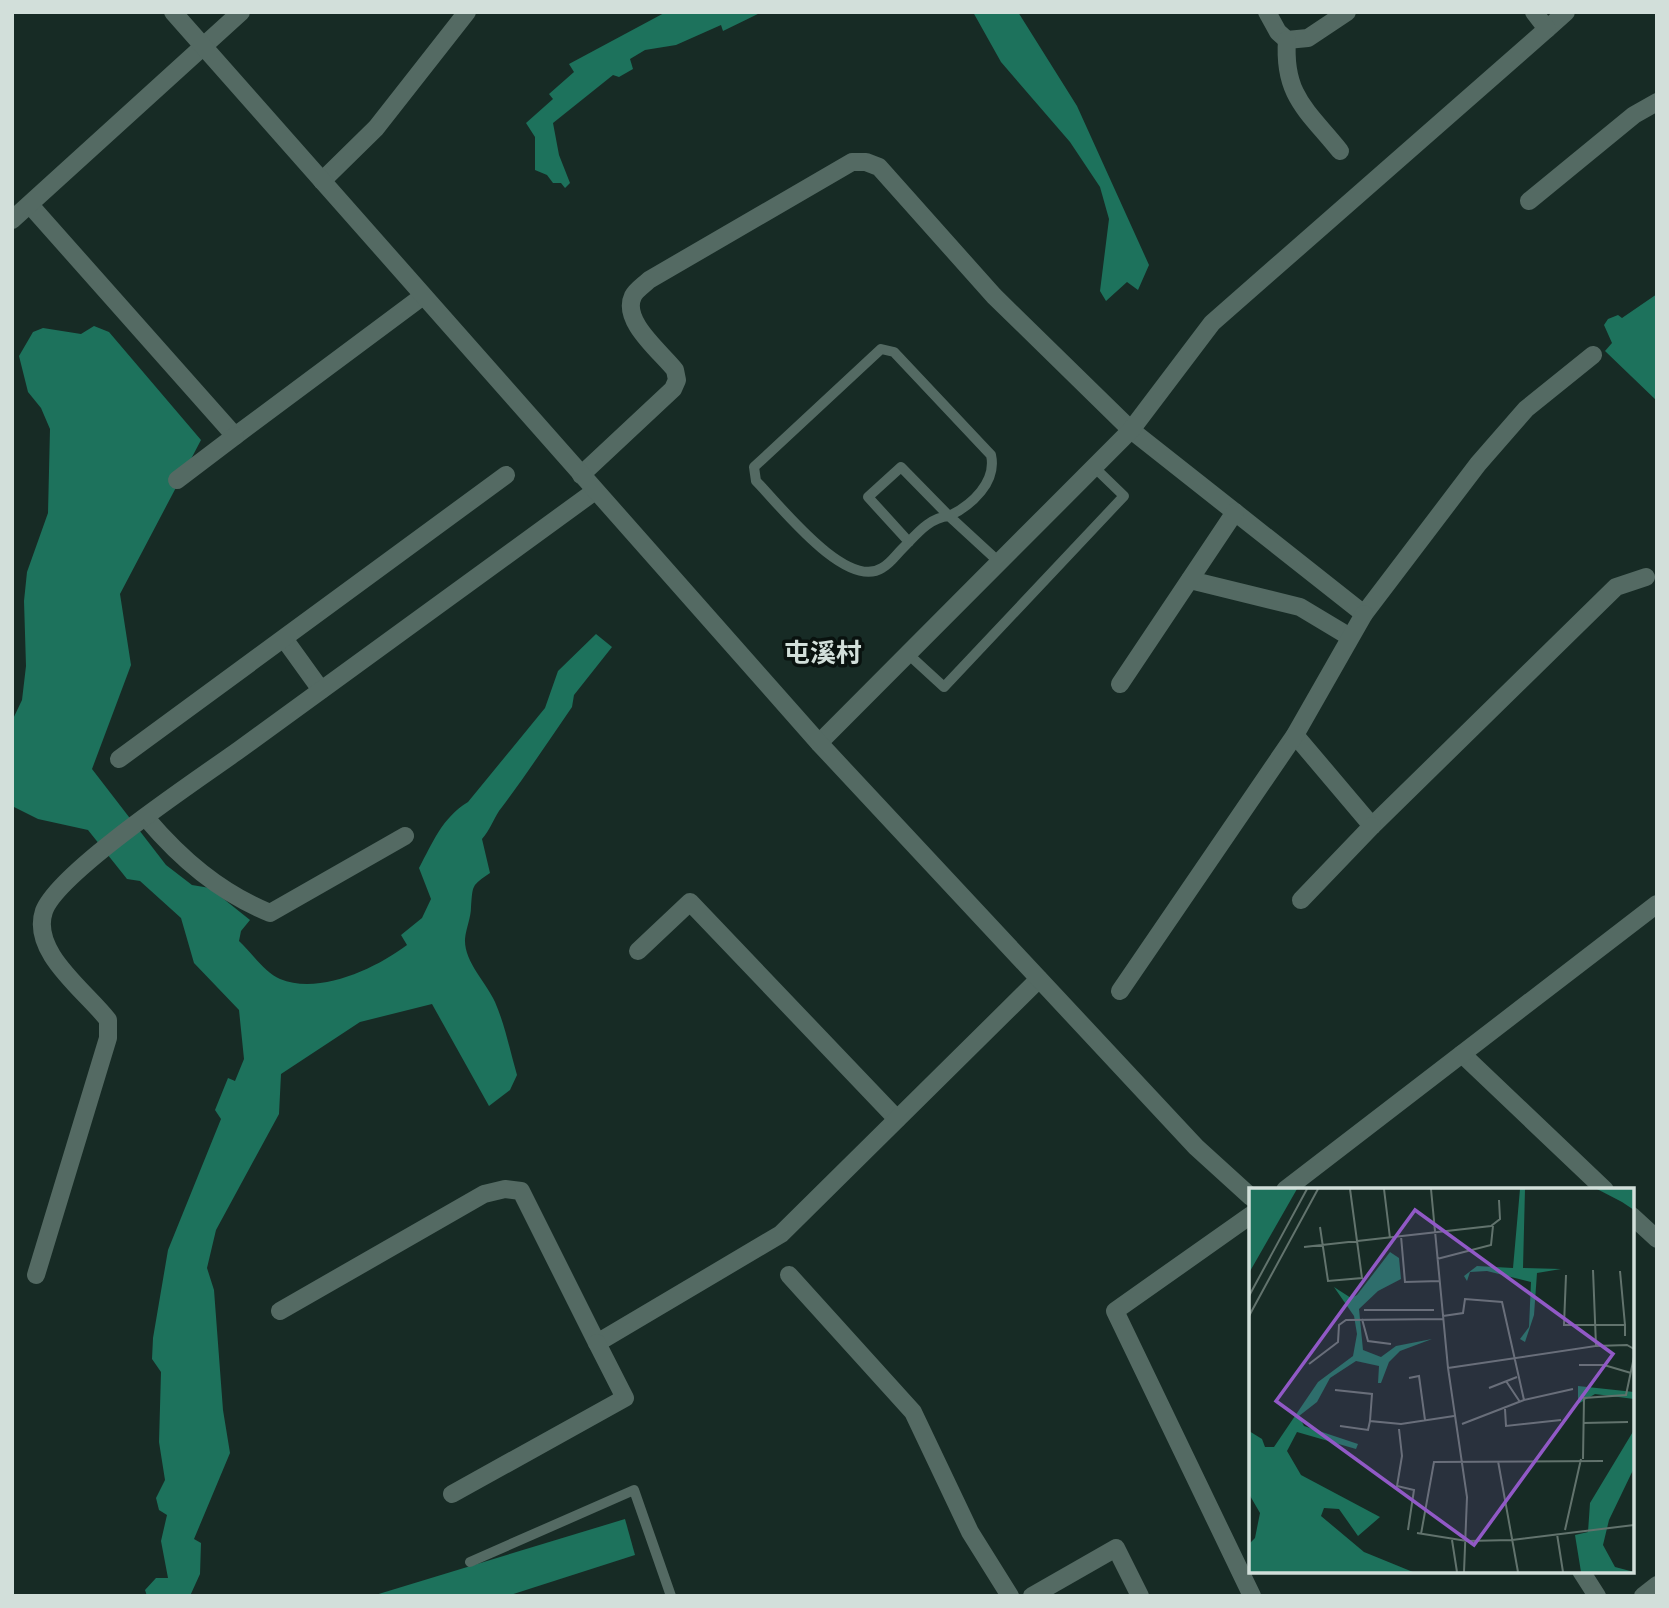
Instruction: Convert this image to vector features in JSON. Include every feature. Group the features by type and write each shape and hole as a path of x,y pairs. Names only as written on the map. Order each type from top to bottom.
{"street":[{"path":"173,12 819,743 1196,1147 1249,1195"},
{"path":"12,220 241,12"},
{"path":"322,181 376,128 467,12"},
{"path":"1267,12 1278,32 1287,40 1308,38 1347,12"},
{"path":"1534,12 1547,29"},
{"path":"819,743 1131,429 1212,323 1566,12"},
{"path":"1287,40 1286,63 1292,90 1340,151"},
{"path":"1529,201 1634,115 1657,102"},
{"path":"581,475 673,389 677,380 675,370 635,322 631,307 634,294 649,280 852,162 866,162 879,167 994,296 1131,429 1364,614"},
{"path":"30,205 235,436"},
{"path":"177,480 423,296"},
{"path":"1121,992 1295,735 1364,614 1478,464 1526,409 1593,355"},
{"path":"119,760 506,475"},
{"path":"36,1275 108,1038 108,1020 55,959 43,939 44,911 64,883 96,855 595,491"},
{"path":"1121,684 1235,512"},
{"path":"1301,900 1616,587 1646,577"},
{"path":"1190,580 1300,607 1350,638"},
{"path":"285,640 321,690"},
{"path":"1295,735 1372,827"},
{"path":"142,821 196,868 246,903 270,913 405,836"},
{"path":"638,951 690,902 897,1119"},
{"path":"1288,1188 1657,904"},
{"path":"597,1343 781,1234 1039,979"},
{"path":"1462,1054 1603,1188"},
{"path":"280,1311 484,1194 505,1189 521,1191 625,1398 452,1494"},
{"path":"1249,1217 1115,1311 1252,1596"},
{"path":"1634,1218 1657,1239"},
{"path":"789,1275 914,1412 970,1532 1010,1596"},
{"path":"1032,1596 1116,1548 1140,1596"},
{"path":"1582,1573 1597,1596"},
{"path":"1643,1596 1657,1585"}],"lane":[{"path":"881,349 894,352 991,455 994,467 990,482 959,511 948,516 934,517 882,569 865,572 850,568 832,558 756,481 754,467 881,349"},
{"path":"909,542 868,498 901,467 948,516 999,562"},
{"path":"908,654 944,687 1124,496 1094,467"},
{"path":"470,1562 634,1490 671,1596"}],"shaded area":[{"path":"666,12 762,12 723,31 721,25 676,45 645,50 630,59 633,69 619,77 613,75 553,123 559,155 570,183 565,188 561,183 553,183 547,175 535,170 535,137 526,123 553,99 549,94 574,72 569,64"},
{"path":"973,12 1018,12 1077,106 1149,265 1138,290 1127,282 1106,301 1100,291 1109,219 1100,187 1070,142 1001,62"},
{"path":"1657,294 1657,401 1605,351 1612,343 1604,325 1608,319 1618,315 1622,318"},
{"path":"94,326 109,332 201,440 120,594 131,665 92,769 166,865 192,885 210,888 250,920 241,931 239,941 274,976 295,983 329,982 363,971 407,945 401,935 422,918 431,899 419,868 439,831 451,815 468,802 545,708 558,671 596,634 612,647 574,695 572,707 482,839 490,873 476,884 473,890 465,939 468,956 491,994 502,1020 517,1075 510,1090 489,1106 432,1004 360,1022 281,1074 279,1114 216,1230 207,1268 214,1290 223,1410 230,1453 194,1539 201,1543 200,1574 190,1596 147,1596 145,1590 156,1578 168,1578 161,1541 167,1515 159,1510 156,1498 165,1480 159,1442 161,1372 152,1359 153,1338 168,1250 221,1119 215,1110 228,1078 235,1081 244,1059 239,1010 194,963 181,918 140,881 127,879 88,830 38,819 12,806 12,721 22,700 26,666 24,601 27,572 48,513 50,429 41,408 28,392 19,356 33,332 43,328 81,334"},
{"path":"625,1519 635,1555 507,1596 372,1596"}],"district":[{"name":"屯溪村","path":"823,653"}]}
